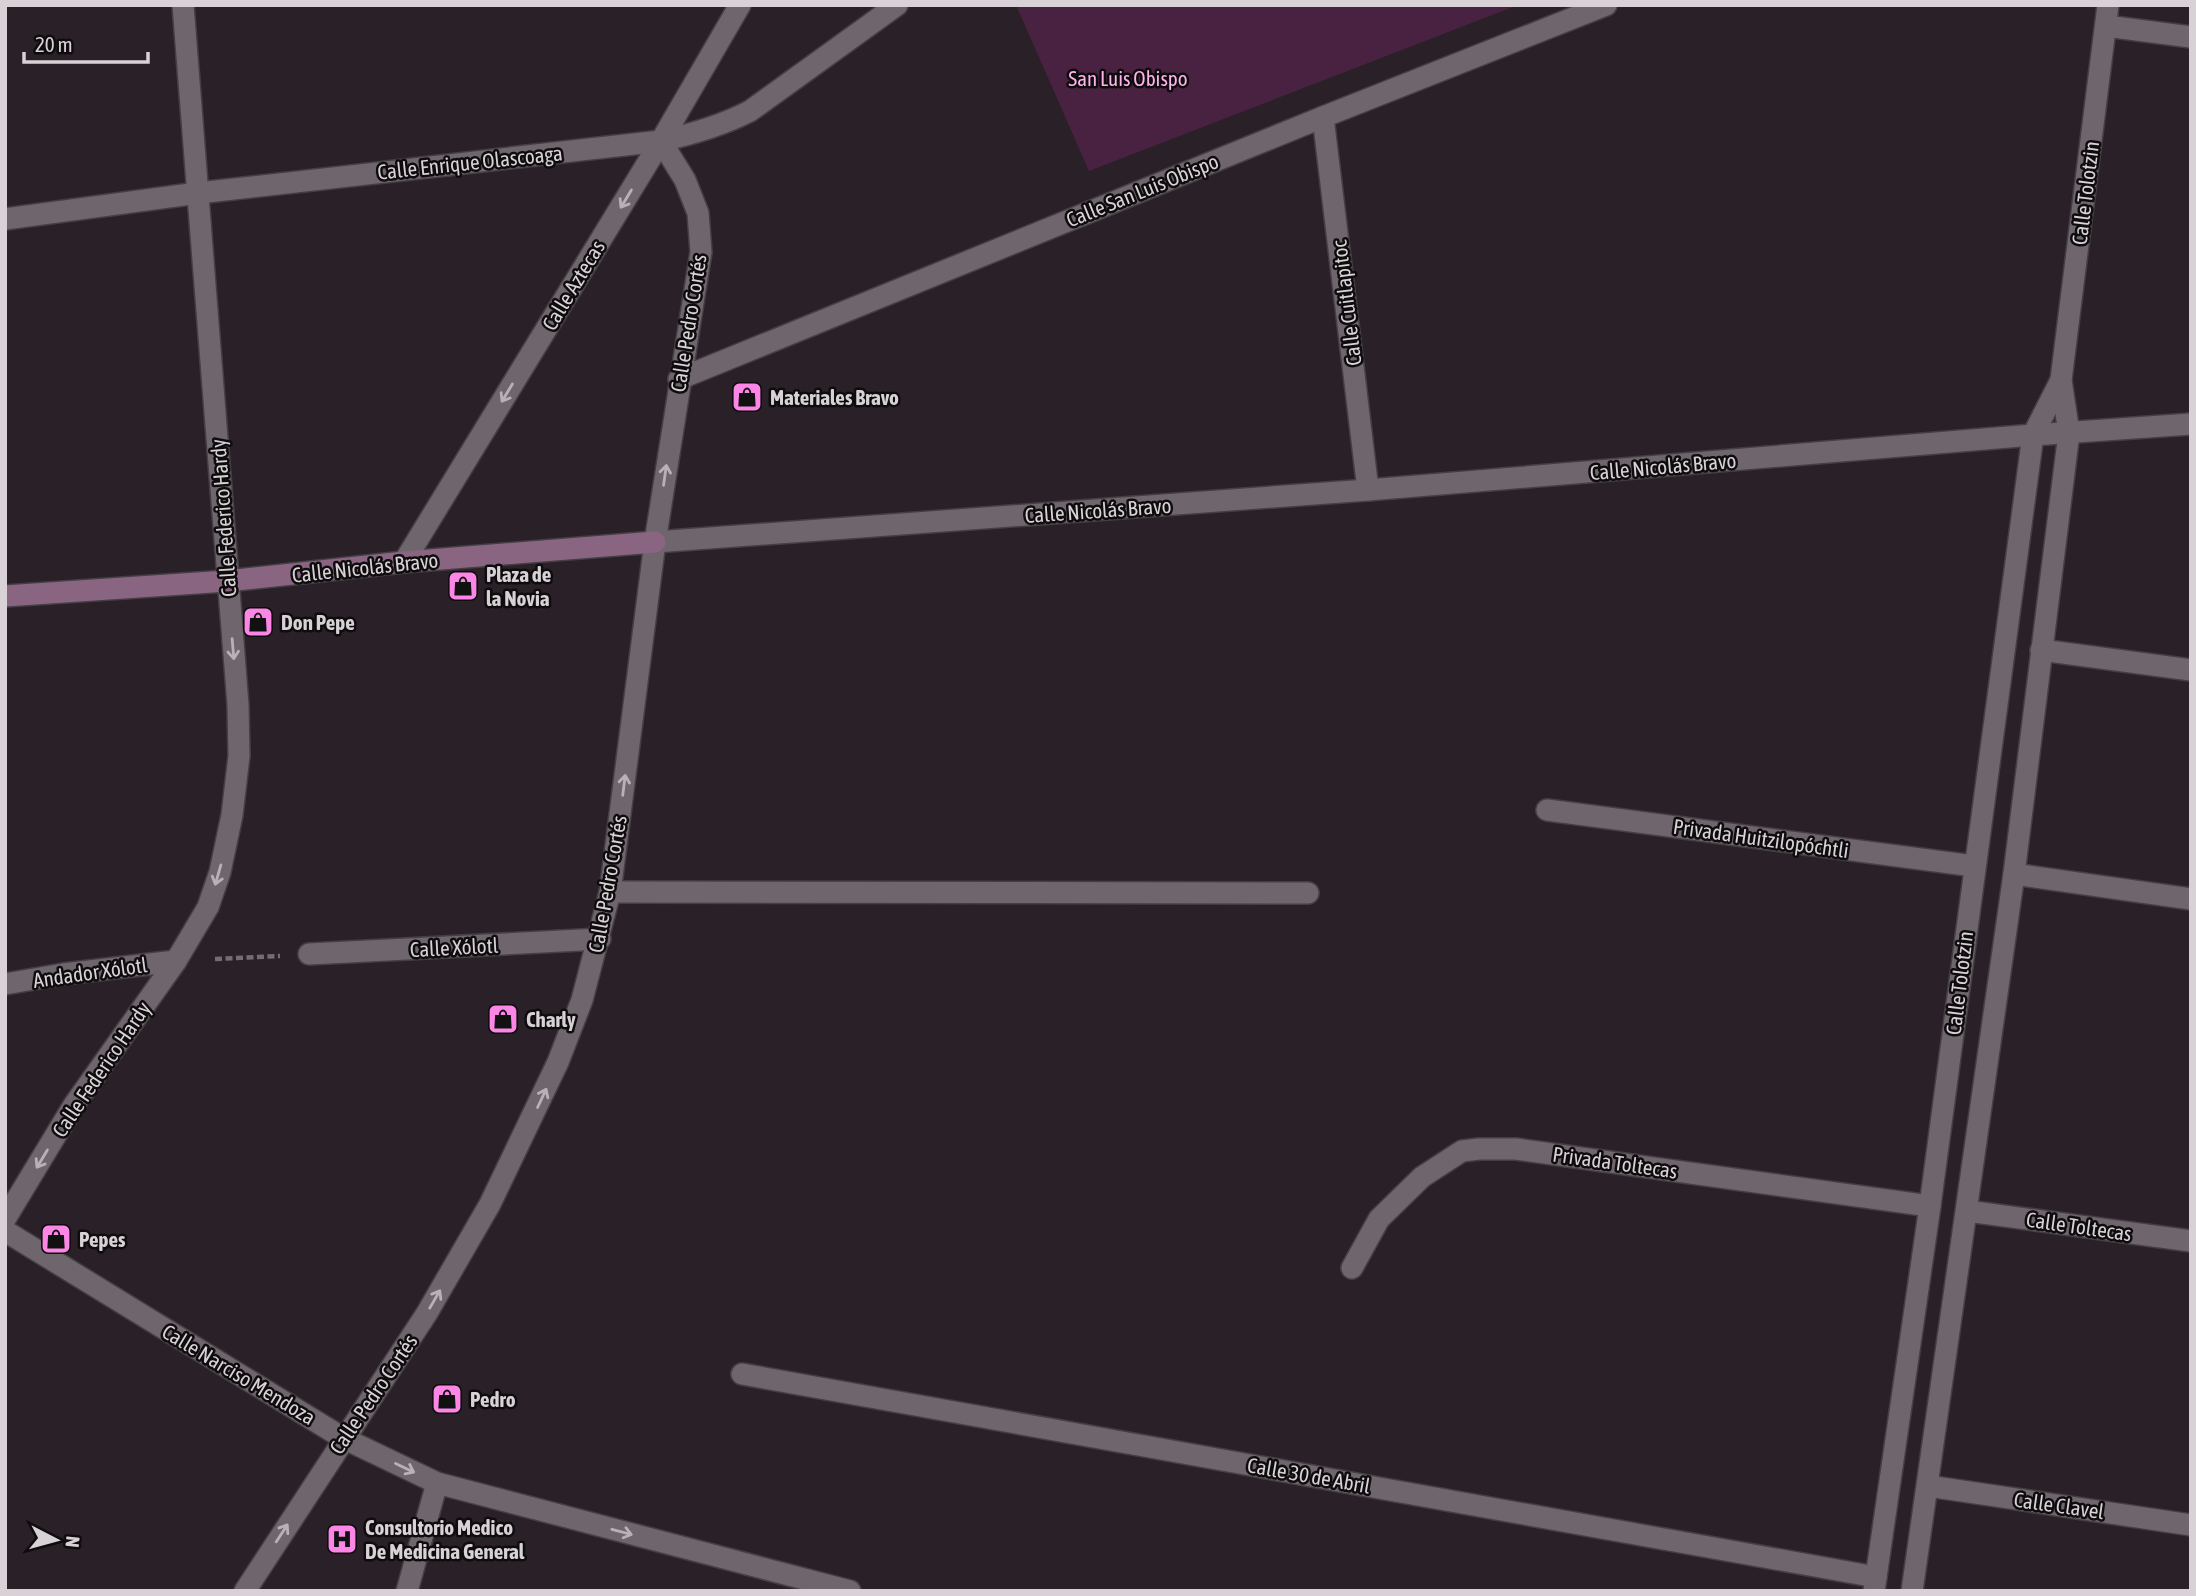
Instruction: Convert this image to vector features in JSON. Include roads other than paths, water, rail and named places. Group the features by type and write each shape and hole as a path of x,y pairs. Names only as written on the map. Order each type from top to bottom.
{"street":[{"name":"Calle Federico Hardy","path":"5,1219 74,1105 176,961 208,907 220,872 232,815 239,756 238,705 183,5"},
{"name":"Calle Aztecas","path":"404,562 661,141 740,5"},
{"name":"Calle Enrique Olascoaga","path":"5,219 198,193 661,141 700,132 750,111 897,5"},
{"name":"Calle San Luis Obispo","path":"680,379 1323,117 1606,5"},
{"path":"2107,16 2191,37"},
{"name":"Calle Tolotzin","path":"1912,1591 2014,874 2069,433 2061,380 2107,16"},
{"name":"Calle Cuitlapitoc","path":"1323,117 1368,490"},
{"name":"Calle Pedro Cortés","path":"245,1591 427,1313 490,1204 558,1062 582,1000 600,939 610,892 655,542 701,252 698,213 685,180 661,141"},
{"name":"Calle Tolotzin","path":"1875,1584 1930,1206 2033,435 2061,380"},
{"name":"Calle Nicolás Bravo","path":"5,596 227,581 404,562 655,542 1368,490 2191,424"},
{"path":"2041,650 2191,670"},
{"name":"Privada Huitzilopóchtli","path":"1548,810 1974,866"},
{"path":"2014,874 2191,899"},
{"path":"610,892 1308,893"},
{"name":"Calle Xólotl","path":"309,954 600,939"},
{"name":"Andador Xólotl","path":"5,984 63,974 176,961"},
{"name":"Privada Toltecas","path":"1352,1268 1379,1219 1422,1177 1462,1152 1479,1149 1516,1149 1930,1206"},
{"name":"Calle Toltecas","path":"1967,1211 2191,1241"},
{"name":"Calle Narciso Mendoza","path":"5,1231 344,1438 436,1483 826,1588 850,1591"},
{"name":"Calle 30 de Abril","path":"742,1374 1875,1584"},
{"path":"407,1591 436,1483"},
{"name":"Calle Clavel","path":"1928,1486 2191,1525"}],"place":[{"name":"Materiales Bravo","path":"747,397"},
{"name":"Plaza de la Novia","path":"463,586"},
{"name":"Don Pepe","path":"258,622"},
{"name":"Charly","path":"503,1019"},
{"name":"Pepes","path":"56,1239"},
{"name":"Pedro","path":"447,1399"},
{"name":"Consultorio Medico De Medicina General","path":"342,1539"}],"park label":[{"name":"San Luis Obispo","path":"1128,78"}]}
